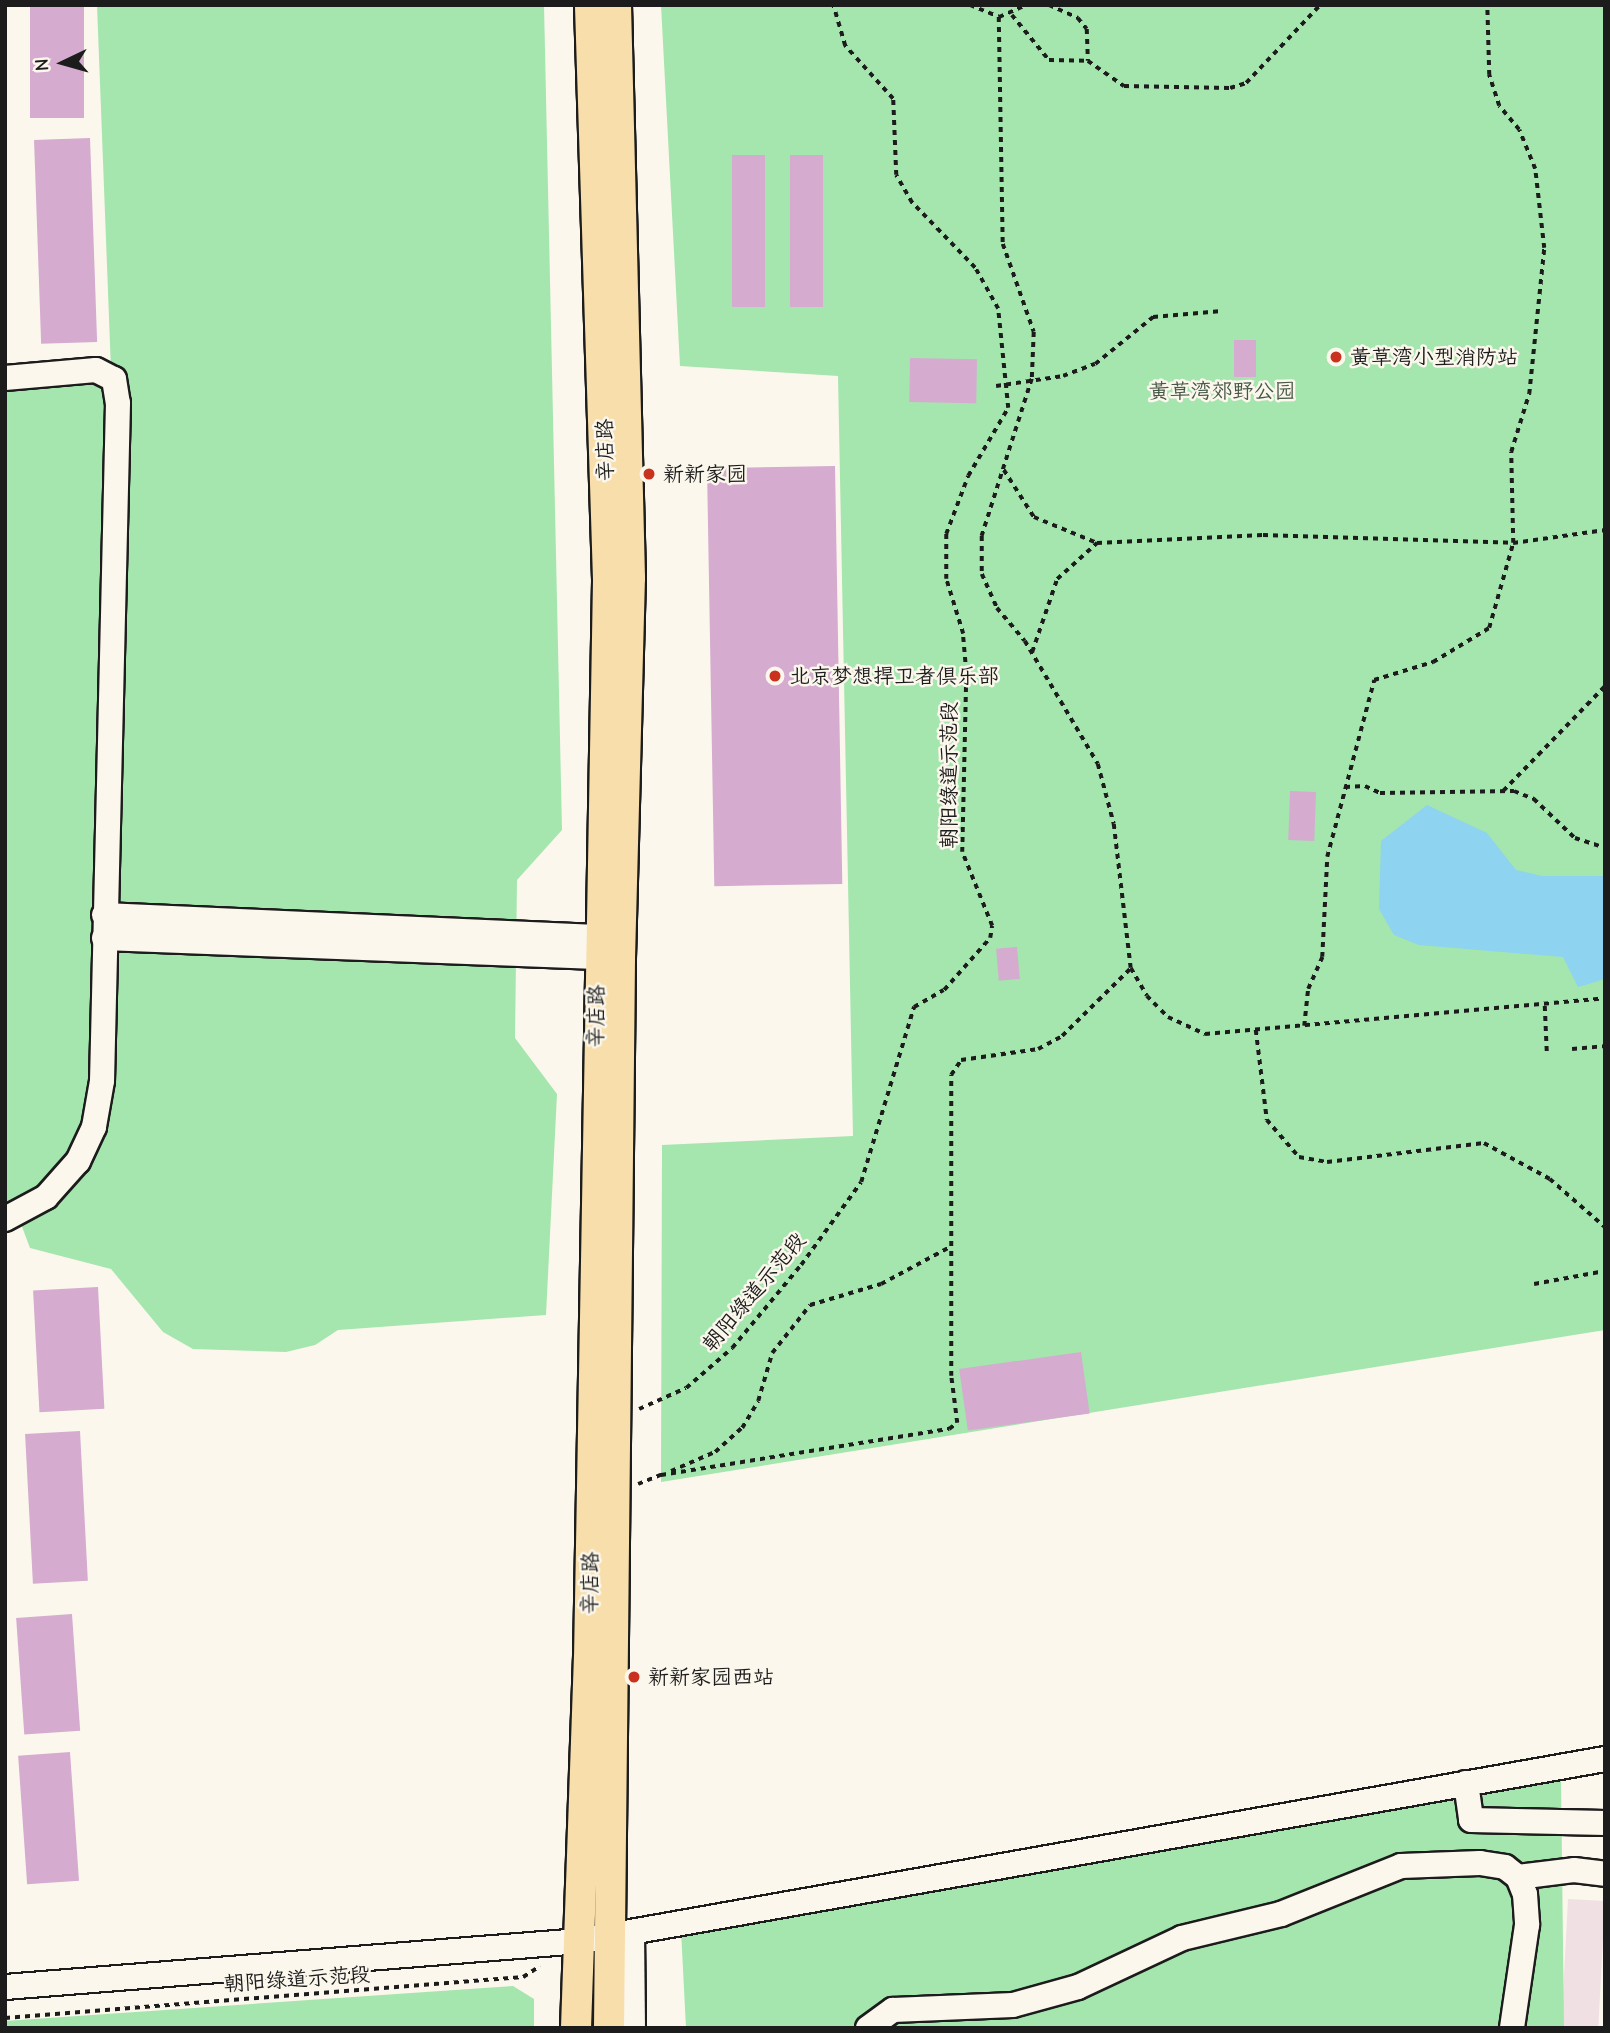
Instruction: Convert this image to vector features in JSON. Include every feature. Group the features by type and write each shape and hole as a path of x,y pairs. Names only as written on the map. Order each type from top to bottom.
{"main road":[{"name":"辛店路","path":"590,5 608,579 609,947 617,1419 621,1933 609,2028"},
{"name":"辛店路","path":"576,2028 609,947 630,552 616,5"}],"street":[{"path":"5,378 96,370 114,379 118,403 102,1081 94,1127 78,1161 46,1196 5,1219"},
{"path":"104,927 609,947"},
{"path":"5,1987 580,1941 1605,1759"},
{"path":"1466,1783 1471,1820 1605,1823"},
{"path":"868,2028 893,2010 1013,2005 1078,1987 1182,1938 1281,1914 1401,1866 1480,1863 1505,1867 1518,1877 1527,1925 1512,2028"},
{"path":"1518,1877 1574,1870 1605,1874"},
{"path":"621,1933 633,2028"}],"path":[{"name":"朝阳绿道示范段","path":"617,1419 686,1388 732,1348 801,1265 861,1182 914,1007 944,990 990,938 992,926 962,852 966,672 963,634 946,579 946,534 968,476 1008,408 1008,385 998,309 975,268 912,203 896,175 893,99 845,46 833,5"},
{"path":"970,5 999,17 1012,15 1026,5"},
{"path":"1049,5 1078,18 1087,29 1088,61"},
{"path":"1012,15 1049,60 1088,61 1124,86 1230,88 1246,83 1320,5"},
{"path":"1304,1026 1308,989 1321,957 1327,857 1374,680 1433,662 1489,628 1513,543 1511,452 1529,394 1544,248 1535,169 1519,130 1499,106 1489,75 1487,5"},
{"path":"999,17 1003,244 1034,332 1032,379 982,536 982,574 997,608 1032,652 1098,764 1114,824 1131,968 1147,996 1168,1017 1205,1034 1545,1006 1605,998"},
{"path":"996,386 1095,364 1153,317 1222,312"},
{"path":"1004,470 1034,517 1097,542 1263,535 1513,543 1605,530"},
{"path":"1032,652 1057,579 1097,542"},
{"path":"1503,792 1605,686"},
{"path":"1345,787 1365,786 1380,793 1503,792 1534,799 1574,838 1605,848"},
{"path":"661,1475 950,1429 957,1423 948,1247 951,1075 961,1060 1038,1049 1062,1036 1131,968"},
{"path":"1545,1006 1547,1052"},
{"path":"1256,1030 1259,1084 1267,1120 1299,1157 1327,1162 1437,1145 1484,1143 1550,1179 1605,1227"},
{"path":"1572,1049 1605,1046"},
{"path":"617,1493 715,1452 742,1428 758,1401 772,1353 810,1305 881,1284 948,1247"},
{"path":"1534,1284 1605,1271"},
{"name":"朝阳绿道示范段","path":"5,2018 523,1978 546,1963"}],"shaded area":[{"path":"1568,1899 1605,1901 1598,2028 1561,2028"}],"green space":[{"path":"97,5 544,5 562,830 517,880 515,1038 557,1094 546,1315 338,1330 315,1345 286,1352 193,1349 163,1332 111,1269 30,1248 18,1216 5,1219 5,378 111,370"},
{"name":"黄草湾郊野公园","path":"661,5 1605,5 1605,1330 661,1482 662,1145 853,1136 838,376 680,366"},
{"path":"1561,1780 1564,2028 686,2028 681,1930"},
{"path":"513,1986 534,1999 534,2028 5,2028 5,2021"}],"water":[{"path":"1427,805 1487,833 1516,870 1542,876 1605,876 1605,979 1578,987 1563,957 1419,945 1394,935 1379,909 1381,841"}],"building":[{"path":"30,5 84,5 84,118 30,118"},
{"path":"90,138 97,342 41,344 34,140"},
{"path":"732,155 765,155 765,307 732,307"},
{"path":"790,155 823,155 823,307 790,307"},
{"path":"1234,340 1256,340 1256,377 1234,377"},
{"path":"910,358 977,359 976,403 909,402"},
{"name":"北京梦想捍卫者俱乐部","path":"835,466 842,884 714,886 707,468"},
{"path":"1290,791 1316,792 1314,841 1288,840"},
{"path":"1017,947 1020,979 999,981 996,949"},
{"path":"98,1287 104,1409 39,1412 33,1290"},
{"path":"1081,1352 1090,1413 968,1431 959,1369"},
{"path":"80,1431 88,1581 33,1584 25,1434"},
{"path":"72,1614 80,1731 24,1735 16,1618"},
{"path":"70,1752 79,1881 27,1884 18,1756"}],"place":[{"name":"黄草湾小型消防站","path":"1336,357"},
{"name":"新新家园","path":"649,474"},
{"name":"北京梦想捍卫者俱乐部","path":"775,676"},
{"name":"新新家园西站","path":"634,1677"}]}
